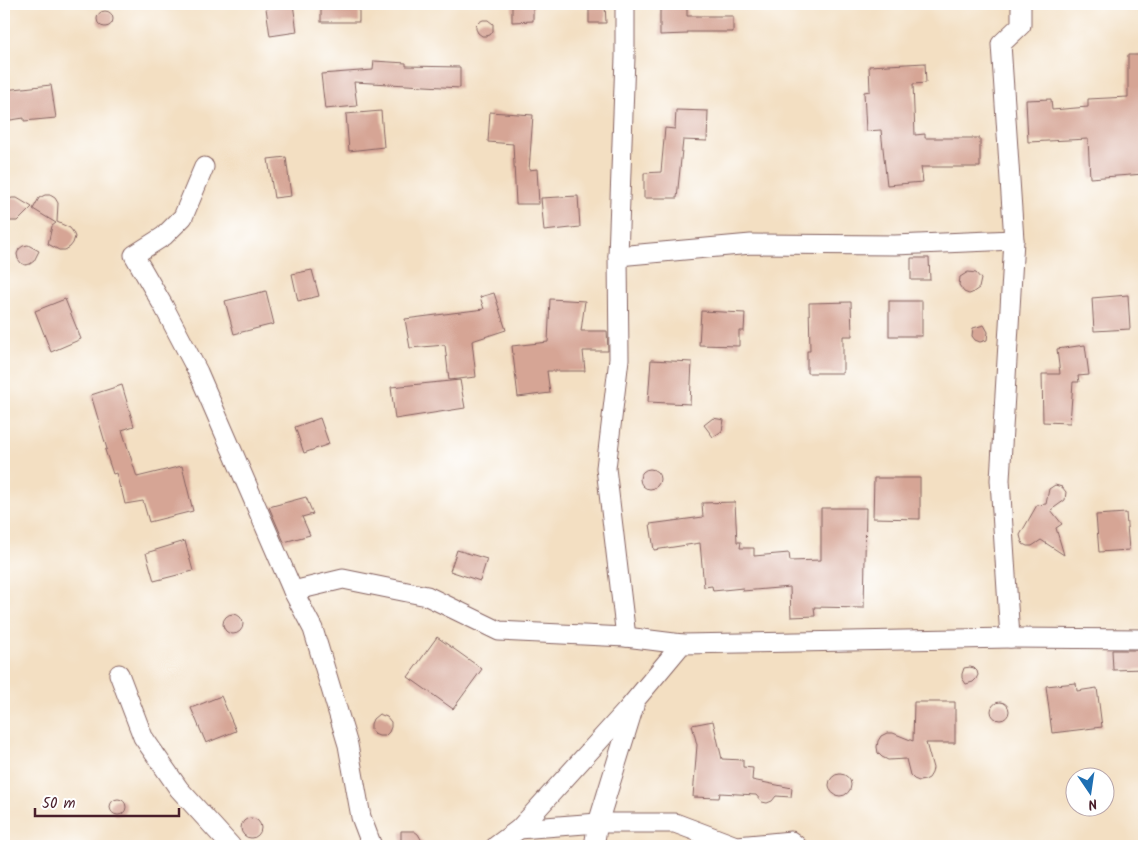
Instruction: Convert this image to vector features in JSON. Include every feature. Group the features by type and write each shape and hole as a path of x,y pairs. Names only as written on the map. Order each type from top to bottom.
{"street":[{"path":"625,4 618,256 619,359 606,468 626,637"},
{"path":"1010,638 1000,480 1014,240 1001,44 1020,25 1021,4"},
{"path":"204,167 183,217 164,236 134,255 198,372 293,591 313,629 348,745 361,817 372,846"},
{"path":"618,256 751,244 895,245 1014,240"},
{"path":"293,591 343,579 427,596 499,631 626,637 682,644 1010,638 1144,639"},
{"path":"496,846 519,830 637,698 682,644"},
{"path":"119,674 144,737 179,789 231,846"},
{"path":"594,846 598,823 637,698"},
{"path":"519,830 598,823 676,823 736,846 791,841 797,846"}],"building":[{"path":"293,4 297,32 270,36 266,8"},
{"path":"321,4 359,4 359,22 321,22"},
{"path":"512,4 533,4 533,21 512,22"},
{"path":"589,4 605,4 606,23 589,23"},
{"path":"660,6 687,6 687,16 733,16 733,32 687,32 687,34 660,35"},
{"path":"105,11 111,13 113,19 111,25 105,27 99,25 97,19 99,13"},
{"path":"483,20 488,20 493,24 493,31 490,35 482,36 476,29 476,25"},
{"path":"1128,55 1144,55 1144,174 1090,178 1088,139 1028,142 1026,100 1051,99 1052,110 1088,107 1088,99 1128,97"},
{"path":"374,61 406,63 406,66 460,67 460,88 354,82 357,106 325,109 321,74 373,70"},
{"path":"925,63 926,83 913,84 915,135 925,134 925,138 980,138 980,167 921,167 923,182 887,185 881,130 866,131 864,92 870,91 869,66"},
{"path":"51,85 56,118 24,121 24,118 4,121 4,90"},
{"path":"676,110 708,111 707,141 683,140 677,198 644,198 644,173 661,172 665,128 675,129"},
{"path":"381,111 384,147 349,151 346,114"},
{"path":"490,112 533,115 529,170 537,169 539,204 516,204 513,144 488,142"},
{"path":"286,157 291,196 274,198 268,159"},
{"path":"45,195 55,198 58,203 57,222 70,228 75,237 70,247 65,250 59,250 48,244 52,226 56,223 33,209 39,198"},
{"path":"578,196 580,227 544,231 541,198"},
{"path":"12,198 17,198 32,207 18,221 10,221 4,217 4,203"},
{"path":"28,245 39,251 34,261 25,265 18,259 17,254 19,249"},
{"path":"911,258 929,258 930,280 911,280"},
{"path":"312,270 319,296 298,301 292,274"},
{"path":"968,272 976,273 981,279 979,288 969,294 964,292 959,285 960,277"},
{"path":"266,291 274,324 234,334 225,301"},
{"path":"494,293 506,330 472,341 476,377 449,380 445,345 410,348 405,319 484,309 480,297"},
{"path":"1128,295 1130,329 1094,331 1092,298"},
{"path":"65,299 81,339 51,352 35,311"},
{"path":"550,299 585,301 581,331 607,331 608,351 583,351 585,371 547,371 550,393 518,397 512,346 548,342"},
{"path":"889,301 922,301 922,336 889,336"},
{"path":"851,302 852,336 843,336 843,373 807,373 807,351 810,351 809,303"},
{"path":"701,311 745,313 744,331 739,331 739,346 699,345"},
{"path":"984,325 988,332 987,340 980,342 975,340 972,336 973,328"},
{"path":"1085,345 1089,375 1078,376 1079,382 1073,382 1070,423 1043,422 1042,374 1060,374 1057,349"},
{"path":"651,360 692,362 690,404 648,402"},
{"path":"460,380 465,408 395,419 391,387"},
{"path":"122,385 134,426 122,430 137,477 182,466 193,511 149,522 143,501 125,504 116,473 113,474 105,450 107,449 91,395"},
{"path":"320,418 329,444 304,453 295,427"},
{"path":"713,418 724,420 722,431 713,437 704,425"},
{"path":"650,469 657,472 660,479 657,486 650,489 643,486 640,479 643,472"},
{"path":"874,478 920,478 920,519 873,518"},
{"path":"1055,485 1062,487 1066,492 1065,500 1051,510 1062,524 1056,528 1064,555 1041,540 1032,546 1027,546 1023,544 1020,535 1037,505 1046,504 1049,489"},
{"path":"306,497 313,514 302,517 310,535 284,542 269,507"},
{"path":"735,502 737,542 741,542 740,548 754,548 754,556 789,553 790,561 821,560 821,508 866,508 864,608 814,607 815,616 791,617 790,587 743,591 743,588 713,591 712,586 704,587 700,543 654,550 650,524 703,517 702,503"},
{"path":"1126,513 1129,550 1099,552 1096,515"},
{"path":"185,541 193,571 154,581 146,553"},
{"path":"457,550 487,559 480,581 450,571"},
{"path":"229,614 237,614 243,620 243,628 237,634 229,634 223,628 223,620"},
{"path":"437,637 482,669 453,709 408,677"},
{"path":"1112,650 1144,650 1144,669 1113,670"},
{"path":"970,667 977,671 978,675 973,682 966,684 962,674 964,668"},
{"path":"1076,683 1077,691 1097,688 1102,727 1052,733 1046,686"},
{"path":"221,696 236,731 206,743 191,708"},
{"path":"914,702 955,702 955,743 926,743 933,768 929,778 919,781 910,775 906,759 888,760 878,753 877,747 881,736 887,733 893,733 913,741"},
{"path":"996,702 1004,702 1009,707 1007,718 996,720 991,715 991,707"},
{"path":"379,714 387,717 391,722 389,732 385,736 374,734 371,730 373,719"},
{"path":"713,721 722,759 743,760 743,767 753,768 752,780 792,788 791,797 776,796 767,803 762,802 756,795 720,793 719,798 693,797 697,745 692,725"},
{"path":"840,774 848,777 851,785 848,793 840,796 832,793 829,785 832,777"},
{"path":"118,799 124,801 126,807 124,813 118,815 112,813 110,807 112,801"},
{"path":"251,818 258,821 261,828 258,835 251,838 244,835 241,828 244,821"},
{"path":"401,831 414,831 425,846 401,846"}]}
